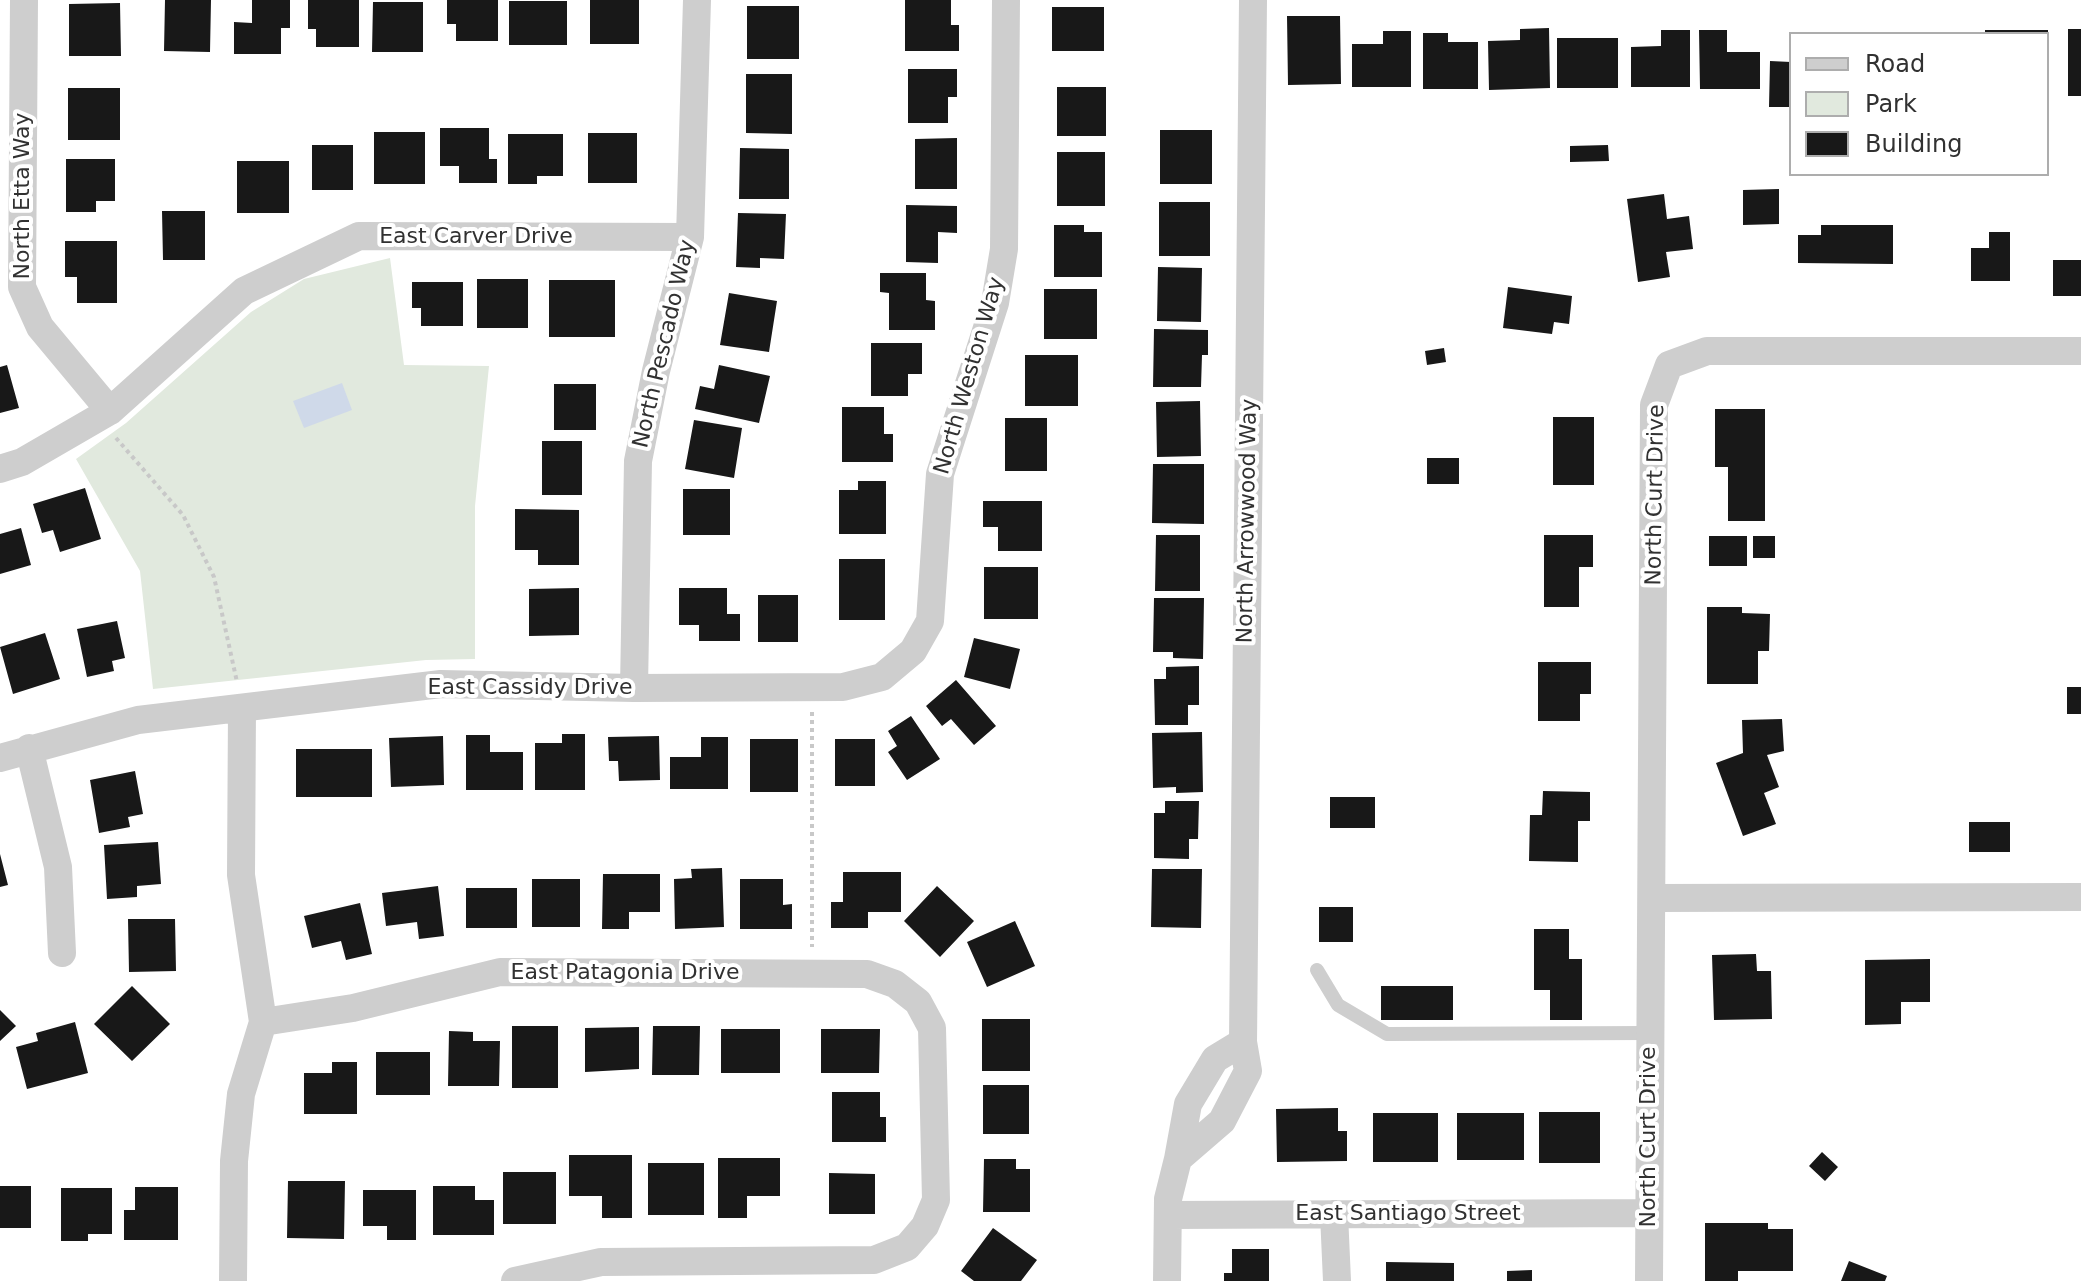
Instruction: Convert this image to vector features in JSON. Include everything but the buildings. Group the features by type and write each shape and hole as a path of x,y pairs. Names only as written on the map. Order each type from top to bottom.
{"street":[{"name":"North Etta Way","path":"24,0 12,186 22,287 40,327 110,411"},
{"name":"North Pescado Way","path":"634,688 638,461 656,371 690,237 697,0"},
{"name":"North Weston Way","path":"913,651 930,621 940,474 995,303 1004,249 1006,0"},
{"name":"North Arrowwood Way","path":"1167,1281 1168,1199 1188,1104 1215,1059 1243,1042 1253,0"},
{"name":"East Carver Drive","path":"0,469 22,462 110,411 244,291 359,236 690,237"},
{"name":"North Curt Drive","path":"1649,1281 1654,405 1669,365 1707,351 2081,351"},
{"name":"East Cassidy Drive","path":"0,758 138,720 441,684 634,688 843,687 882,677 913,651"},
{"path":"233,1281 234,1161 241,1094 263,1022 241,875 242,708"},
{"path":"29,748 58,867 62,953"},
{"path":"1652,898 2081,897"},
{"name":"East Patagonia Drive","path":"263,1022 353,1008 500,972 867,974 895,984 918,1002 932,1028 936,1200 925,1226 907,1247 874,1260 601,1262 515,1281"},
{"name":"East Santiago Street","path":"1168,1215 1649,1213"},
{"path":"1334,1214 1337,1281"}],"lane":[{"path":"1317,970 1338,1005 1387,1034 1650,1033"}],"path":[{"path":"110,411 117,441 183,515 214,577 242,708"},
{"path":"812,688 812,974"}],"green space":[{"path":"390,258 404,365 489,366 475,506 475,659 426,660 153,689 140,571 76,459 126,423 251,312 304,279"}],"water":[{"path":"342,383 352,410 304,428 293,401"}]}
